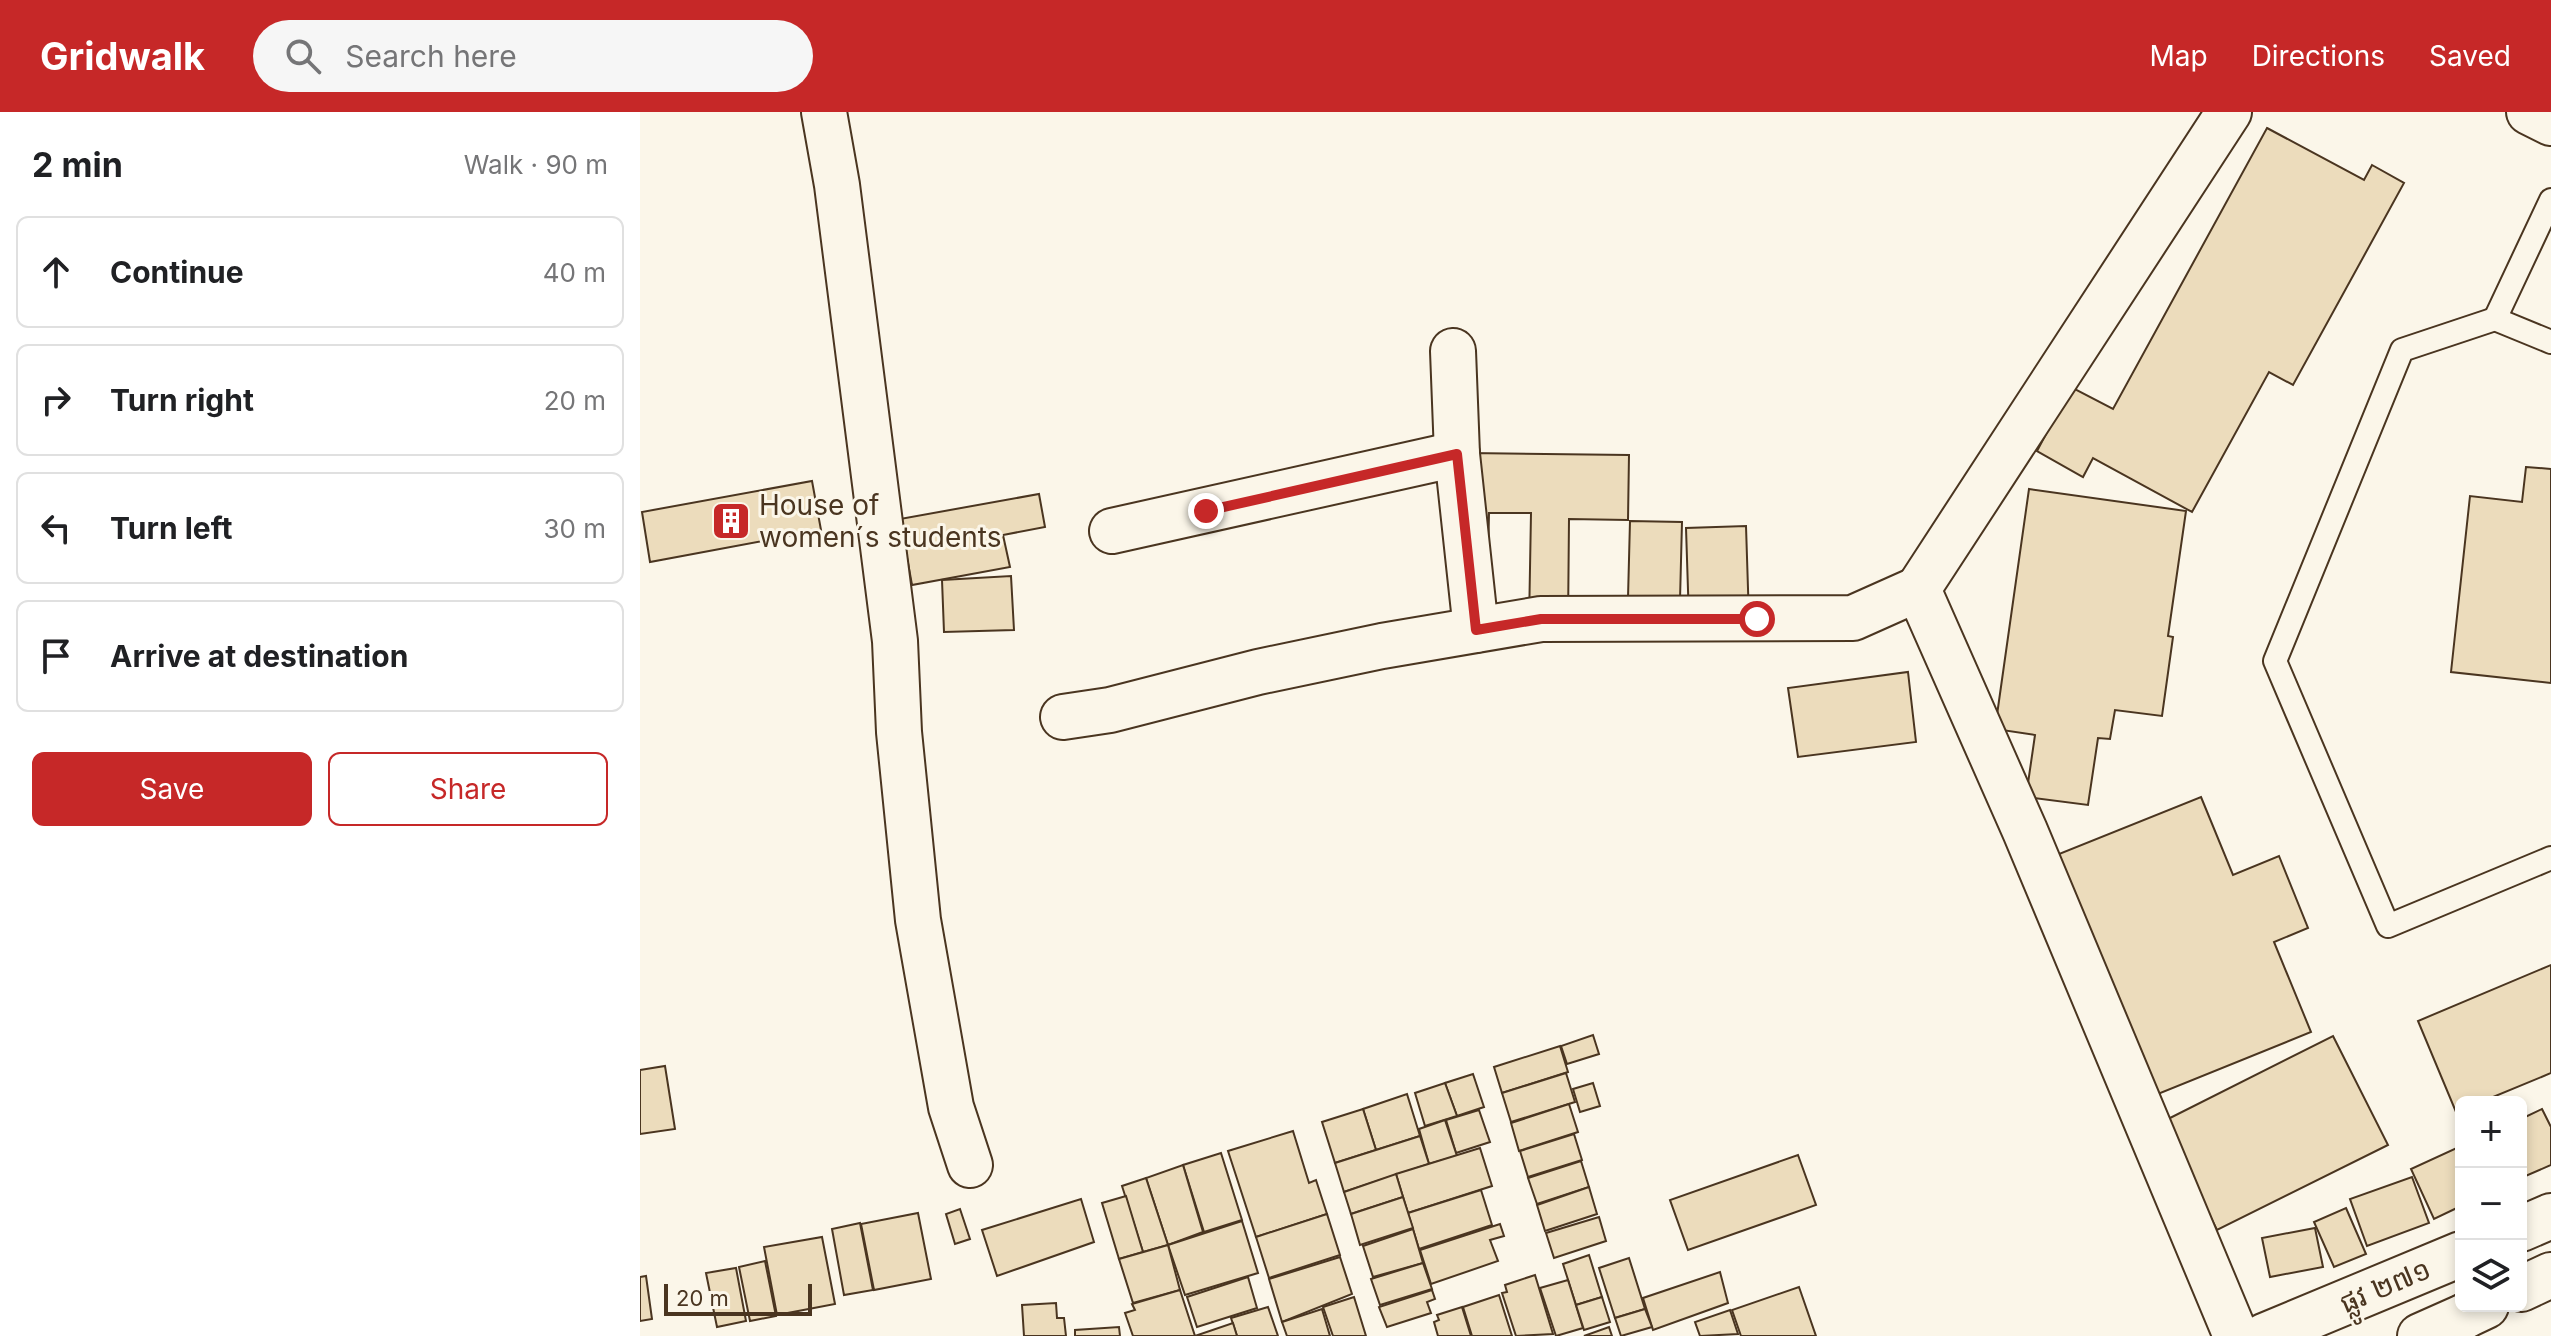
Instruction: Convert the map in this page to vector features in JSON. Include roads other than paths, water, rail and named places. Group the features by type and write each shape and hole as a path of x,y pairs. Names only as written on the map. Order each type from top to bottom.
{"main road":[{"path":"824,112 837,185 895,641 899,732 918,920 951,1107 970,1165"},
{"path":"1063,717 1110,710 1258,672 1382,646 1541,619 1853,618 1918,589 2229,112"},
{"path":"2529,112 2551,123"},
{"path":"1453,351 1457,454 1476,630"},
{"path":"1112,531 1457,454"},
{"path":"1918,589 2025,831 2236,1336"},
{"path":"2527,1226 2551,1216"},
{"name":"ផ្លូវ ២៧១","path":"2264,1336 2455,1256"},
{"path":"2527,1286 2551,1275"},
{"path":"2420,1336 2473,1312"}],"lane":[{"path":"2495,319 2551,200"},
{"path":"2551,342 2495,319 2402,350 2275,661 2388,926 2551,858"}],"place":[{"name":"House of women´s students","path":"731,521"}]}
